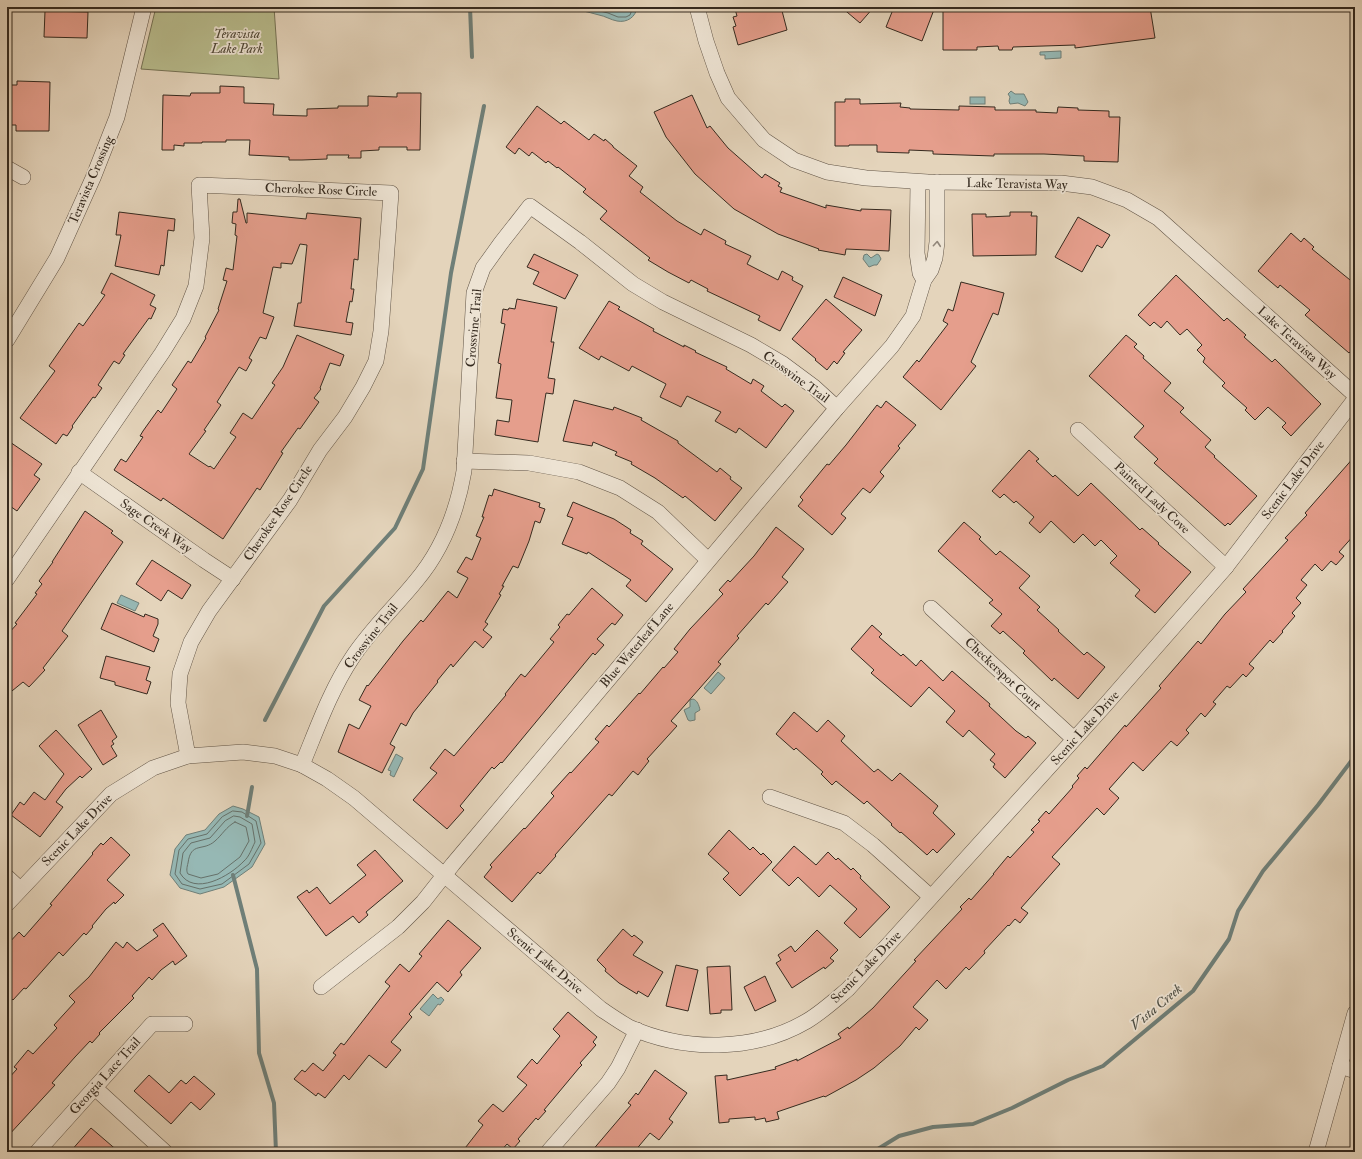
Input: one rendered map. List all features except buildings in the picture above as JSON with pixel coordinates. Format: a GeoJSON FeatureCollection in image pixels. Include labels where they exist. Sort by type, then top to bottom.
{"type":"FeatureCollection","features":[{"type":"Feature","properties":{"kind":"street","name":"Teravista Crossing"},"geometry":{"type":"LineString","coordinates":[[7,340],[57,258],[94,178],[117,117],[144,7]]}},
{"type":"Feature","properties":{"kind":"street","name":"Lake Teravista Way"},"geometry":{"type":"LineString","coordinates":[[697,7],[706,41],[728,98],[764,140],[794,160],[827,172],[866,178],[918,182],[1060,183],[1092,188],[1127,200],[1158,218],[1355,395]]}},
{"type":"Feature","properties":{"kind":"street"},"geometry":{"type":"LineString","coordinates":[[7,168],[23,177]]}},
{"type":"Feature","properties":{"kind":"street"},"geometry":{"type":"LineString","coordinates":[[918,182],[917,254],[920,273],[924,280]]}},
{"type":"Feature","properties":{"kind":"street","name":"Blue Waterleaf Lane"},"geometry":{"type":"LineString","coordinates":[[322,987],[398,927],[423,902],[708,560],[837,408],[892,346],[913,316],[924,280],[931,270],[935,258],[937,242],[937,182]]}},
{"type":"Feature","properties":{"kind":"street","name":"Cherokee Rose Circle"},"geometry":{"type":"LineString","coordinates":[[7,578],[162,353],[183,319],[196,286],[202,238],[199,185],[391,193],[381,331],[376,361],[363,387],[345,417],[320,450],[290,500],[209,611],[191,642],[180,674],[178,703],[188,756]]}},
{"type":"Feature","properties":{"kind":"street","name":"Crossvine Trail"},"geometry":{"type":"LineString","coordinates":[[302,766],[336,686],[352,658],[417,580],[441,544],[452,519],[461,490],[464,461],[474,294],[483,268],[530,206],[580,242],[633,284],[663,302],[751,345],[783,364],[807,382],[837,408]]}},
{"type":"Feature","properties":{"kind":"street","name":"Scenic Lake Drive"},"geometry":{"type":"LineString","coordinates":[[7,904],[111,794],[153,768],[188,756],[243,752],[275,756],[302,766],[327,779],[354,798],[601,1009],[628,1026],[658,1038],[687,1044],[725,1045],[758,1040],[788,1030],[808,1020],[848,988],[1074,739],[1226,567],[1355,399]]}},
{"type":"Feature","properties":{"kind":"street","name":"Painted Lady Cove"},"geometry":{"type":"LineString","coordinates":[[1078,430],[1226,567]]}},
{"type":"Feature","properties":{"kind":"street"},"geometry":{"type":"LineString","coordinates":[[464,461],[529,463],[578,472],[620,488],[658,512],[708,560]]}},
{"type":"Feature","properties":{"kind":"street","name":"Sage Creek Way"},"geometry":{"type":"LineString","coordinates":[[79,472],[233,579]]}},
{"type":"Feature","properties":{"kind":"street","name":"Checkerspot Court"},"geometry":{"type":"LineString","coordinates":[[931,608],[1074,739]]}},
{"type":"Feature","properties":{"kind":"street"},"geometry":{"type":"LineString","coordinates":[[770,797],[844,823],[873,845],[931,898]]}},
{"type":"Feature","properties":{"kind":"street"},"geometry":{"type":"LineString","coordinates":[[7,877],[20,889]]}},
{"type":"Feature","properties":{"kind":"street"},"geometry":{"type":"LineString","coordinates":[[1316,1152],[1355,1013]]}},
{"type":"Feature","properties":{"kind":"street","name":"Georgia Lace Trail"},"geometry":{"type":"LineString","coordinates":[[37,1152],[152,1024],[185,1024]]}},
{"type":"Feature","properties":{"kind":"street"},"geometry":{"type":"LineString","coordinates":[[548,1152],[608,1083],[618,1068],[637,1030]]}},
{"type":"Feature","properties":{"kind":"street"},"geometry":{"type":"LineString","coordinates":[[1340,1066],[1355,1071]]}},
{"type":"Feature","properties":{"kind":"street"},"geometry":{"type":"LineString","coordinates":[[94,1088],[166,1152]]}},
{"type":"Feature","properties":{"kind":"green space","name":"Teravista Lake Park"},"geometry":{"type":"Polygon","coordinates":[[[156,7],[274,7],[279,79],[141,69],[156,7]]]}},
{"type":"Feature","properties":{"kind":"water"},"geometry":{"type":"Polygon","coordinates":[[[565,7],[637,7],[633,16],[627,20],[621,21],[565,7]]]}},
{"type":"Feature","properties":{"kind":"water"},"geometry":{"type":"Polygon","coordinates":[[[1061,51],[1061,58],[1045,59],[1045,55],[1040,55],[1040,52],[1061,51]]]}},
{"type":"Feature","properties":{"kind":"water"},"geometry":{"type":"Polygon","coordinates":[[[1011,91],[1015,94],[1024,94],[1028,102],[1025,106],[1018,103],[1010,104],[1010,97],[1008,94],[1011,91]]]}},
{"type":"Feature","properties":{"kind":"water"},"geometry":{"type":"Polygon","coordinates":[[[970,97],[985,97],[985,104],[970,104],[970,97]]]}},
{"type":"Feature","properties":{"kind":"water"},"geometry":{"type":"Polygon","coordinates":[[[867,254],[871,258],[877,254],[879,255],[881,259],[877,265],[869,267],[863,259],[864,255],[867,254]]]}},
{"type":"Feature","properties":{"kind":"water"},"geometry":{"type":"Polygon","coordinates":[[[121,595],[139,603],[135,611],[117,603],[121,595]]]}},
{"type":"Feature","properties":{"kind":"water"},"geometry":{"type":"Polygon","coordinates":[[[718,672],[725,678],[711,694],[704,688],[718,672]]]}},
{"type":"Feature","properties":{"kind":"water"},"geometry":{"type":"Polygon","coordinates":[[[693,699],[698,703],[700,710],[695,713],[695,720],[690,721],[688,720],[684,710],[690,707],[690,700],[693,699]]]}},
{"type":"Feature","properties":{"kind":"water"},"geometry":{"type":"Polygon","coordinates":[[[396,754],[403,758],[394,777],[390,775],[391,771],[388,770],[396,754]]]}},
{"type":"Feature","properties":{"kind":"water"},"geometry":{"type":"Polygon","coordinates":[[[233,806],[259,817],[265,844],[252,867],[224,887],[200,894],[180,888],[170,875],[175,849],[186,835],[205,830],[219,814],[233,806]]]}},
{"type":"Feature","properties":{"kind":"water"},"geometry":{"type":"Polygon","coordinates":[[[433,994],[438,999],[441,997],[444,1000],[440,1005],[438,1004],[429,1016],[420,1009],[433,994]]]}},
{"type":"Feature","properties":{"kind":"waterway"},"geometry":{"type":"LineString","coordinates":[[470,7],[472,57]]}},
{"type":"Feature","properties":{"kind":"waterway"},"geometry":{"type":"LineString","coordinates":[[265,720],[324,606],[395,528],[423,469],[451,273],[484,106]]}},
{"type":"Feature","properties":{"kind":"waterway","name":"Vista Creek"},"geometry":{"type":"LineString","coordinates":[[873,1152],[899,1136],[933,1127],[973,1124],[1012,1108],[1068,1080],[1103,1066],[1193,991],[1229,939],[1238,911],[1263,871],[1318,805],[1355,756]]}},
{"type":"Feature","properties":{"kind":"waterway"},"geometry":{"type":"LineString","coordinates":[[247,816],[252,787]]}},
{"type":"Feature","properties":{"kind":"waterway"},"geometry":{"type":"LineString","coordinates":[[233,875],[257,969],[259,1053],[274,1103],[276,1152]]}}]}
